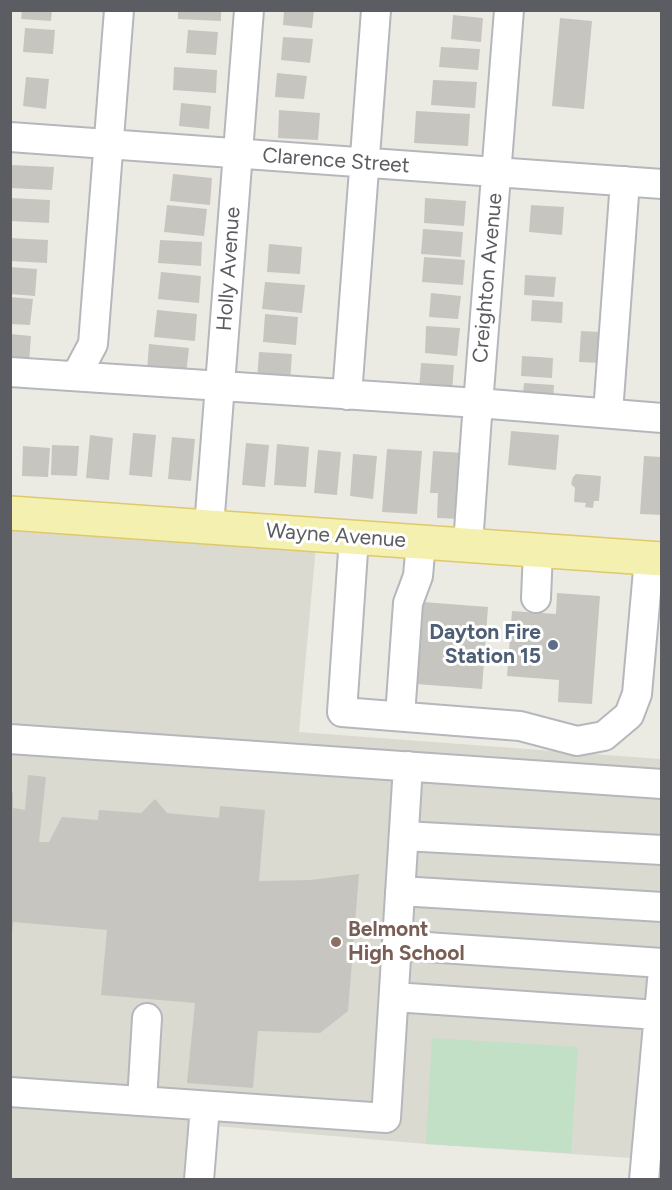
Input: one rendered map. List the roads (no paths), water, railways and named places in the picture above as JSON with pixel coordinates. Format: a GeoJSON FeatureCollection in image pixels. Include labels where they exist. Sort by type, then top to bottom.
{"type":"FeatureCollection","features":[{"type":"Feature","properties":{"kind":"main road","name":"Wayne Avenue"},"geometry":{"type":"LineString","coordinates":[[10,513],[655,559]]}},
{"type":"Feature","properties":{"kind":"street"},"geometry":{"type":"LineString","coordinates":[[76,376],[93,344],[119,10]]}},
{"type":"Feature","properties":{"kind":"street","name":"Holly Avenue"},"geometry":{"type":"LineString","coordinates":[[209,527],[249,10]]}},
{"type":"Feature","properties":{"kind":"street"},"geometry":{"type":"LineString","coordinates":[[347,395],[376,10]]}},
{"type":"Feature","properties":{"kind":"street","name":"Creighton Avenue"},"geometry":{"type":"LineString","coordinates":[[468,545],[509,10]]}},
{"type":"Feature","properties":{"kind":"street","name":"Clarence Street"},"geometry":{"type":"LineString","coordinates":[[10,137],[662,184]]}},
{"type":"Feature","properties":{"kind":"street"},"geometry":{"type":"LineString","coordinates":[[608,413],[624,182]]}},
{"type":"Feature","properties":{"kind":"street"},"geometry":{"type":"LineString","coordinates":[[10,372],[478,403],[662,418]]}},
{"type":"Feature","properties":{"kind":"street"},"geometry":{"type":"LineString","coordinates":[[354,537],[342,712],[520,726],[577,741],[604,736],[629,715],[637,694],[655,559]]}},
{"type":"Feature","properties":{"kind":"street"},"geometry":{"type":"LineString","coordinates":[[400,716],[408,603],[418,576],[421,542]]}},
{"type":"Feature","properties":{"kind":"street"},"geometry":{"type":"LineString","coordinates":[[536,598],[538,550]]}},
{"type":"Feature","properties":{"kind":"street"},"geometry":{"type":"LineString","coordinates":[[10,739],[662,784]]}},
{"type":"Feature","properties":{"kind":"street"},"geometry":{"type":"LineString","coordinates":[[10,1092],[386,1118],[408,766]]}},
{"type":"Feature","properties":{"kind":"street"},"geometry":{"type":"LineString","coordinates":[[404,836],[662,850]]}},
{"type":"Feature","properties":{"kind":"street"},"geometry":{"type":"LineString","coordinates":[[400,891],[662,907]]}},
{"type":"Feature","properties":{"kind":"street"},"geometry":{"type":"LineString","coordinates":[[397,945],[662,963]]}},
{"type":"Feature","properties":{"kind":"street"},"geometry":{"type":"LineString","coordinates":[[644,1179],[662,980]]}},
{"type":"Feature","properties":{"kind":"street"},"geometry":{"type":"LineString","coordinates":[[394,997],[658,1015]]}},
{"type":"Feature","properties":{"kind":"street"},"geometry":{"type":"LineString","coordinates":[[142,1101],[147,1018]]}},
{"type":"Feature","properties":{"kind":"street"},"geometry":{"type":"LineString","coordinates":[[199,1179],[206,1106]]}},
{"type":"Feature","properties":{"kind":"place","name":"Dayton Fire Station 15"},"geometry":{"type":"Point","coordinates":[553,645]}},
{"type":"Feature","properties":{"kind":"place","name":"Belmont High School"},"geometry":{"type":"Point","coordinates":[336,942]}}]}
